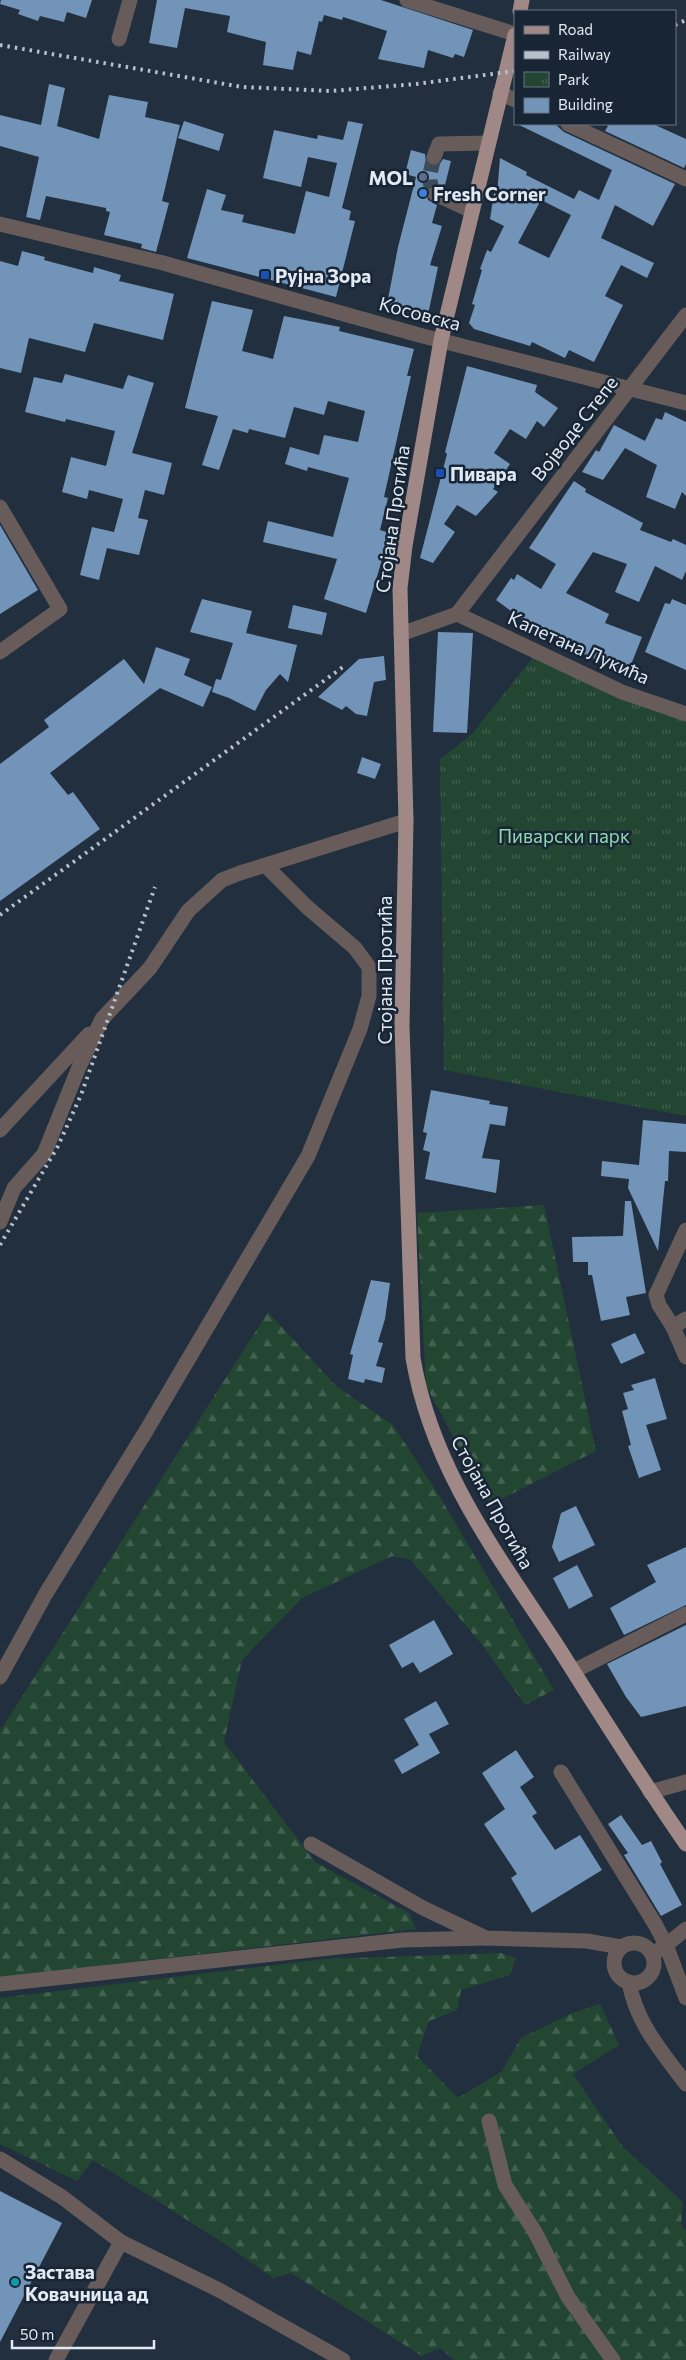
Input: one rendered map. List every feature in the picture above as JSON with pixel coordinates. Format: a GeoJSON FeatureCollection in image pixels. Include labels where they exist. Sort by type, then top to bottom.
{"type":"FeatureCollection","features":[{"type":"Feature","properties":{"kind":"main road","name":"Стојана Протића"},"geometry":{"type":"LineString","coordinates":[[514,38],[487,143],[441,340],[404,546],[400,588],[406,821],[402,1026],[413,1358],[418,1385],[434,1438],[472,1515],[650,1792],[686,1844]]}},
{"type":"Feature","properties":{"kind":"street"},"geometry":{"type":"LineString","coordinates":[[119,39],[130,0]]}},
{"type":"Feature","properties":{"kind":"street"},"geometry":{"type":"LineString","coordinates":[[407,0],[514,34]]}},
{"type":"Feature","properties":{"kind":"street"},"geometry":{"type":"LineString","coordinates":[[500,93],[514,100]]}},
{"type":"Feature","properties":{"kind":"street"},"geometry":{"type":"LineString","coordinates":[[570,125],[686,179]]}},
{"type":"Feature","properties":{"kind":"street"},"geometry":{"type":"LineString","coordinates":[[434,156],[440,144],[487,143]]}},
{"type":"Feature","properties":{"kind":"street"},"geometry":{"type":"LineString","coordinates":[[435,194],[472,211]]}},
{"type":"Feature","properties":{"kind":"street","name":"Косовска"},"geometry":{"type":"LineString","coordinates":[[0,224],[163,263],[441,340],[628,389],[686,402]]}},
{"type":"Feature","properties":{"kind":"street","name":"Војводе Степе"},"geometry":{"type":"LineString","coordinates":[[457,614],[686,315]]}},
{"type":"Feature","properties":{"kind":"street"},"geometry":{"type":"LineString","coordinates":[[0,507],[60,609],[0,652]]}},
{"type":"Feature","properties":{"kind":"street"},"geometry":{"type":"LineString","coordinates":[[401,634],[457,614]]}},
{"type":"Feature","properties":{"kind":"street","name":"Капетана Лукића"},"geometry":{"type":"LineString","coordinates":[[457,614],[622,692],[686,714]]}},
{"type":"Feature","properties":{"kind":"street"},"geometry":{"type":"LineString","coordinates":[[0,1130],[150,968],[188,911],[204,894],[222,880],[406,821]]}},
{"type":"Feature","properties":{"kind":"street"},"geometry":{"type":"LineString","coordinates":[[0,1677],[45,1595],[146,1431],[308,1156],[360,1029],[369,996],[370,977],[364,958],[266,866]]}},
{"type":"Feature","properties":{"kind":"street"},"geometry":{"type":"LineString","coordinates":[[0,1222],[14,1188],[44,1154],[79,1067],[102,1019]]}},
{"type":"Feature","properties":{"kind":"street"},"geometry":{"type":"LineString","coordinates":[[686,1230],[656,1295],[659,1305],[673,1327],[686,1357]]}},
{"type":"Feature","properties":{"kind":"street"},"geometry":{"type":"LineString","coordinates":[[673,1327],[686,1319]]}},
{"type":"Feature","properties":{"kind":"street"},"geometry":{"type":"LineString","coordinates":[[574,1671],[686,1614]]}},
{"type":"Feature","properties":{"kind":"street"},"geometry":{"type":"LineString","coordinates":[[561,1772],[655,1924],[659,1950],[686,1998]]}},
{"type":"Feature","properties":{"kind":"street"},"geometry":{"type":"LineString","coordinates":[[650,1792],[686,1782]]}},
{"type":"Feature","properties":{"kind":"street"},"geometry":{"type":"LineString","coordinates":[[311,1844],[423,1908],[486,1938]]}},
{"type":"Feature","properties":{"kind":"street"},"geometry":{"type":"LineString","coordinates":[[621,1947],[615,1956],[615,1970],[618,1976],[629,1982],[638,1983],[650,1976],[659,1950],[686,1929]]}},
{"type":"Feature","properties":{"kind":"street"},"geometry":{"type":"LineString","coordinates":[[0,1984],[403,1940],[486,1938],[588,1941],[621,1947],[636,1942],[659,1950]]}},
{"type":"Feature","properties":{"kind":"street"},"geometry":{"type":"LineString","coordinates":[[629,1982],[632,1997],[644,2028],[686,2084]]}},
{"type":"Feature","properties":{"kind":"street"},"geometry":{"type":"LineString","coordinates":[[488,2121],[505,2185],[535,2232],[568,2297],[613,2360]]}},
{"type":"Feature","properties":{"kind":"street"},"geometry":{"type":"LineString","coordinates":[[0,2159],[62,2197],[121,2242],[219,2290],[343,2360]]}},
{"type":"Feature","properties":{"kind":"street"},"geometry":{"type":"LineString","coordinates":[[56,2360],[121,2242]]}},
{"type":"Feature","properties":{"kind":"green space","name":"Пиварски парк"},"geometry":{"type":"Polygon","coordinates":[[[534,656],[686,718],[686,1116],[444,1070],[440,759],[472,734],[534,656]]]}},
{"type":"Feature","properties":{"kind":"green space"},"geometry":{"type":"Polygon","coordinates":[[[544,1205],[596,1451],[490,1505],[426,1386],[417,1213],[544,1205]]]}},
{"type":"Feature","properties":{"kind":"green space"},"geometry":{"type":"Polygon","coordinates":[[[268,1312],[336,1386],[393,1425],[440,1497],[554,1690],[525,1705],[483,1646],[411,1560],[392,1556],[302,1598],[242,1660],[224,1742],[315,1862],[409,1913],[416,1929],[0,1977],[0,1731],[268,1312]]]}},
{"type":"Feature","properties":{"kind":"green space"},"geometry":{"type":"Polygon","coordinates":[[[501,1953],[516,1958],[510,1975],[461,1990],[457,2010],[429,2021],[417,2056],[458,2098],[501,2072],[521,2038],[572,2013],[600,2004],[619,2045],[573,2074],[623,2147],[683,2202],[681,2225],[686,2231],[686,2360],[454,2360],[440,2348],[422,2356],[291,2273],[273,2278],[228,2246],[93,2160],[77,2181],[0,2144],[0,1998],[325,1959],[501,1953]]]}},
{"type":"Feature","properties":{"kind":"building"},"geometry":{"type":"Polygon","coordinates":[[[1,0],[92,0],[86,18],[67,12],[64,22],[40,16],[38,21],[18,14],[20,10],[0,4],[1,0]]]}},
{"type":"Feature","properties":{"kind":"building"},"geometry":{"type":"Polygon","coordinates":[[[157,0],[381,0],[473,30],[464,57],[455,54],[453,58],[428,50],[424,68],[378,59],[387,31],[343,17],[342,20],[324,15],[322,22],[319,21],[311,55],[297,51],[293,70],[263,65],[266,42],[227,32],[230,16],[185,8],[177,48],[149,43],[157,0]]]}},
{"type":"Feature","properties":{"kind":"building"},"geometry":{"type":"Polygon","coordinates":[[[49,84],[65,88],[57,126],[99,139],[109,95],[148,102],[145,117],[180,125],[162,201],[169,203],[156,252],[141,248],[142,244],[104,235],[110,212],[106,211],[106,208],[46,196],[40,220],[26,217],[39,157],[0,146],[0,115],[41,125],[49,84]]]}},
{"type":"Feature","properties":{"kind":"building"},"geometry":{"type":"Polygon","coordinates":[[[184,121],[224,134],[219,151],[178,138],[184,121]]]}},
{"type":"Feature","properties":{"kind":"building"},"geometry":{"type":"Polygon","coordinates":[[[348,121],[363,124],[342,208],[351,211],[349,220],[355,221],[336,297],[187,258],[207,189],[226,195],[221,210],[244,215],[242,222],[295,234],[306,191],[329,197],[337,163],[308,157],[301,187],[263,178],[274,130],[317,139],[318,135],[343,140],[348,121]]]}},
{"type":"Feature","properties":{"kind":"building"},"geometry":{"type":"Polygon","coordinates":[[[519,125],[556,125],[564,132],[675,184],[653,226],[615,205],[601,238],[654,263],[647,278],[621,265],[605,296],[623,305],[594,362],[569,350],[565,358],[532,342],[530,346],[474,329],[469,323],[475,305],[472,304],[482,270],[480,269],[487,250],[491,252],[504,226],[490,219],[494,193],[497,195],[500,158],[527,172],[526,175],[574,199],[579,190],[599,200],[612,170],[519,125]],[[541,200],[518,243],[549,258],[571,215],[541,200]]]}},
{"type":"Feature","properties":{"kind":"building"},"geometry":{"type":"Polygon","coordinates":[[[608,125],[655,125],[686,139],[686,164],[684,168],[605,131],[608,125]]]}},
{"type":"Feature","properties":{"kind":"building"},"geometry":{"type":"Polygon","coordinates":[[[411,150],[425,154],[426,162],[431,166],[439,165],[443,159],[451,161],[445,185],[443,184],[442,187],[434,185],[426,191],[428,200],[437,205],[432,223],[442,226],[430,265],[438,267],[429,310],[421,316],[409,313],[406,307],[387,304],[398,247],[416,177],[405,174],[411,150]]]}},
{"type":"Feature","properties":{"kind":"building"},"geometry":{"type":"Polygon","coordinates":[[[22,251],[45,257],[44,260],[93,273],[94,267],[121,275],[119,281],[174,294],[163,340],[94,323],[85,352],[29,338],[21,373],[0,368],[0,261],[18,266],[22,251]]]}},
{"type":"Feature","properties":{"kind":"building"},"geometry":{"type":"Polygon","coordinates":[[[212,301],[253,310],[242,351],[273,359],[284,316],[340,327],[339,331],[414,349],[407,376],[411,376],[384,497],[388,498],[380,530],[390,533],[366,613],[324,599],[337,559],[263,542],[268,521],[333,537],[349,478],[308,467],[307,471],[285,464],[290,447],[319,455],[324,435],[358,442],[365,411],[328,401],[324,415],[294,407],[285,438],[249,429],[248,433],[233,429],[219,470],[202,465],[218,416],[185,408],[212,301]]]}},
{"type":"Feature","properties":{"kind":"building"},"geometry":{"type":"Polygon","coordinates":[[[467,366],[537,385],[535,392],[558,408],[544,427],[537,421],[526,439],[510,429],[494,453],[510,464],[493,489],[498,492],[476,516],[457,505],[444,524],[455,532],[433,563],[420,558],[467,366]]]}},
{"type":"Feature","properties":{"kind":"building"},"geometry":{"type":"Polygon","coordinates":[[[65,374],[123,389],[128,375],[154,383],[132,453],[172,463],[164,495],[145,490],[138,518],[148,520],[139,555],[107,548],[99,580],[80,575],[92,527],[114,532],[123,499],[89,490],[87,499],[62,492],[71,457],[106,466],[115,431],[66,419],[65,422],[25,412],[34,377],[62,383],[65,374]]]}},
{"type":"Feature","properties":{"kind":"building"},"geometry":{"type":"Polygon","coordinates":[[[665,412],[686,422],[686,496],[682,492],[675,509],[646,497],[657,465],[625,448],[603,480],[582,472],[596,450],[599,452],[614,425],[645,441],[656,418],[662,420],[665,412]]]}},
{"type":"Feature","properties":{"kind":"building"},"geometry":{"type":"Polygon","coordinates":[[[574,481],[586,489],[585,492],[643,523],[640,530],[671,542],[673,539],[686,545],[686,571],[682,580],[655,566],[639,602],[615,592],[627,564],[593,552],[566,593],[609,614],[605,623],[642,637],[628,672],[585,655],[522,619],[496,600],[511,578],[514,580],[517,574],[541,589],[556,564],[529,548],[574,481]]]}},
{"type":"Feature","properties":{"kind":"building"},"geometry":{"type":"Polygon","coordinates":[[[0,525],[38,590],[0,614],[0,525]]]}},
{"type":"Feature","properties":{"kind":"building"},"geometry":{"type":"Polygon","coordinates":[[[202,599],[252,611],[246,633],[297,645],[288,682],[280,674],[266,690],[255,711],[212,692],[216,679],[221,680],[233,643],[190,632],[202,599]]]}},
{"type":"Feature","properties":{"kind":"building"},"geometry":{"type":"Polygon","coordinates":[[[672,599],[686,605],[686,670],[645,652],[665,603],[670,604],[672,599]]]}},
{"type":"Feature","properties":{"kind":"building"},"geometry":{"type":"Polygon","coordinates":[[[293,605],[327,613],[322,635],[288,628],[293,605]]]}},
{"type":"Feature","properties":{"kind":"building"},"geometry":{"type":"Polygon","coordinates":[[[438,632],[473,633],[467,733],[433,732],[438,632]]]}},
{"type":"Feature","properties":{"kind":"building"},"geometry":{"type":"Polygon","coordinates":[[[156,647],[190,659],[184,675],[212,687],[203,707],[160,688],[50,773],[68,795],[73,792],[100,829],[0,901],[0,764],[49,727],[44,720],[124,659],[144,684],[156,647]]]}},
{"type":"Feature","properties":{"kind":"building"},"geometry":{"type":"Polygon","coordinates":[[[384,656],[386,680],[374,682],[367,716],[356,714],[346,706],[342,710],[318,697],[359,659],[384,656]]]}},
{"type":"Feature","properties":{"kind":"building"},"geometry":{"type":"Polygon","coordinates":[[[362,757],[381,764],[375,779],[357,773],[362,757]]]}},
{"type":"Feature","properties":{"kind":"building"},"geometry":{"type":"Polygon","coordinates":[[[431,1090],[490,1101],[489,1104],[508,1107],[505,1126],[490,1124],[482,1158],[500,1160],[496,1193],[425,1179],[430,1152],[423,1150],[427,1133],[423,1132],[431,1090]]]}},
{"type":"Feature","properties":{"kind":"building"},"geometry":{"type":"Polygon","coordinates":[[[643,1120],[686,1124],[686,1152],[669,1151],[668,1181],[665,1181],[658,1251],[628,1188],[629,1179],[601,1176],[602,1161],[639,1165],[643,1120]]]}},
{"type":"Feature","properties":{"kind":"building"},"geometry":{"type":"Polygon","coordinates":[[[625,1201],[631,1201],[646,1293],[626,1297],[630,1315],[601,1321],[592,1275],[588,1275],[588,1262],[573,1262],[572,1237],[623,1236],[625,1201]]]}},
{"type":"Feature","properties":{"kind":"building"},"geometry":{"type":"Polygon","coordinates":[[[371,1280],[390,1283],[385,1319],[378,1342],[383,1343],[376,1366],[385,1368],[382,1383],[365,1379],[364,1383],[348,1379],[353,1355],[350,1354],[371,1280]]]}},
{"type":"Feature","properties":{"kind":"building"},"geometry":{"type":"Polygon","coordinates":[[[635,1333],[645,1353],[621,1364],[611,1344],[635,1333]]]}},
{"type":"Feature","properties":{"kind":"building"},"geometry":{"type":"Polygon","coordinates":[[[655,1378],[667,1419],[646,1425],[661,1470],[639,1478],[628,1446],[631,1445],[622,1411],[628,1409],[623,1393],[634,1390],[631,1385],[655,1378]]]}},
{"type":"Feature","properties":{"kind":"building"},"geometry":{"type":"Polygon","coordinates":[[[576,1506],[595,1545],[559,1562],[552,1547],[561,1513],[576,1506]]]}},
{"type":"Feature","properties":{"kind":"building"},"geometry":{"type":"Polygon","coordinates":[[[686,1547],[686,1605],[624,1635],[610,1608],[656,1582],[647,1565],[686,1547]]]}},
{"type":"Feature","properties":{"kind":"building"},"geometry":{"type":"Polygon","coordinates":[[[577,1565],[593,1596],[569,1609],[553,1578],[577,1565]]]}},
{"type":"Feature","properties":{"kind":"building"},"geometry":{"type":"Polygon","coordinates":[[[434,1620],[453,1654],[420,1673],[413,1662],[402,1668],[389,1645],[434,1620]]]}},
{"type":"Feature","properties":{"kind":"building"},"geometry":{"type":"Polygon","coordinates":[[[686,1625],[686,1706],[641,1717],[626,1697],[607,1664],[686,1625]]]}},
{"type":"Feature","properties":{"kind":"building"},"geometry":{"type":"Polygon","coordinates":[[[436,1701],[449,1724],[429,1734],[440,1753],[402,1774],[394,1760],[419,1745],[404,1719],[436,1701]]]}},
{"type":"Feature","properties":{"kind":"building"},"geometry":{"type":"Polygon","coordinates":[[[516,1750],[534,1777],[520,1787],[537,1813],[532,1816],[555,1850],[580,1835],[602,1870],[532,1913],[511,1878],[517,1874],[484,1824],[505,1809],[482,1773],[516,1750]]]}},
{"type":"Feature","properties":{"kind":"building"},"geometry":{"type":"Polygon","coordinates":[[[621,1815],[642,1845],[651,1841],[662,1862],[660,1864],[682,1905],[661,1916],[624,1855],[628,1853],[608,1824],[621,1815]]]}},
{"type":"Feature","properties":{"kind":"building","name":"Застава Ковачница ад"},"geometry":{"type":"Polygon","coordinates":[[[0,2191],[62,2223],[0,2342],[0,2191]]]}},
{"type":"Feature","properties":{"kind":"tunnel"},"geometry":{"type":"LineString","coordinates":[[434,157],[430,180],[435,194]]}},
{"type":"Feature","properties":{"kind":"railway"},"geometry":{"type":"LineString","coordinates":[[676,25],[686,20]]}},
{"type":"Feature","properties":{"kind":"railway"},"geometry":{"type":"LineString","coordinates":[[0,45],[242,87],[331,91],[416,84],[514,71]]}},
{"type":"Feature","properties":{"kind":"railway"},"geometry":{"type":"LineString","coordinates":[[0,915],[343,667]]}},
{"type":"Feature","properties":{"kind":"railway"},"geometry":{"type":"LineString","coordinates":[[0,1245],[58,1146],[81,1095],[155,887]]}},
{"type":"Feature","properties":{"kind":"place","name":"MOL"},"geometry":{"type":"Point","coordinates":[423,177]}},
{"type":"Feature","properties":{"kind":"place","name":"Fresh Corner"},"geometry":{"type":"Point","coordinates":[423,193]}},
{"type":"Feature","properties":{"kind":"place","name":"Рујна Зора"},"geometry":{"type":"Point","coordinates":[265,275]}},
{"type":"Feature","properties":{"kind":"place","name":"Пивара"},"geometry":{"type":"Point","coordinates":[440,473]}},
{"type":"Feature","properties":{"kind":"place","name":"Застава Ковачница ад"},"geometry":{"type":"Point","coordinates":[15,2282]}}]}
